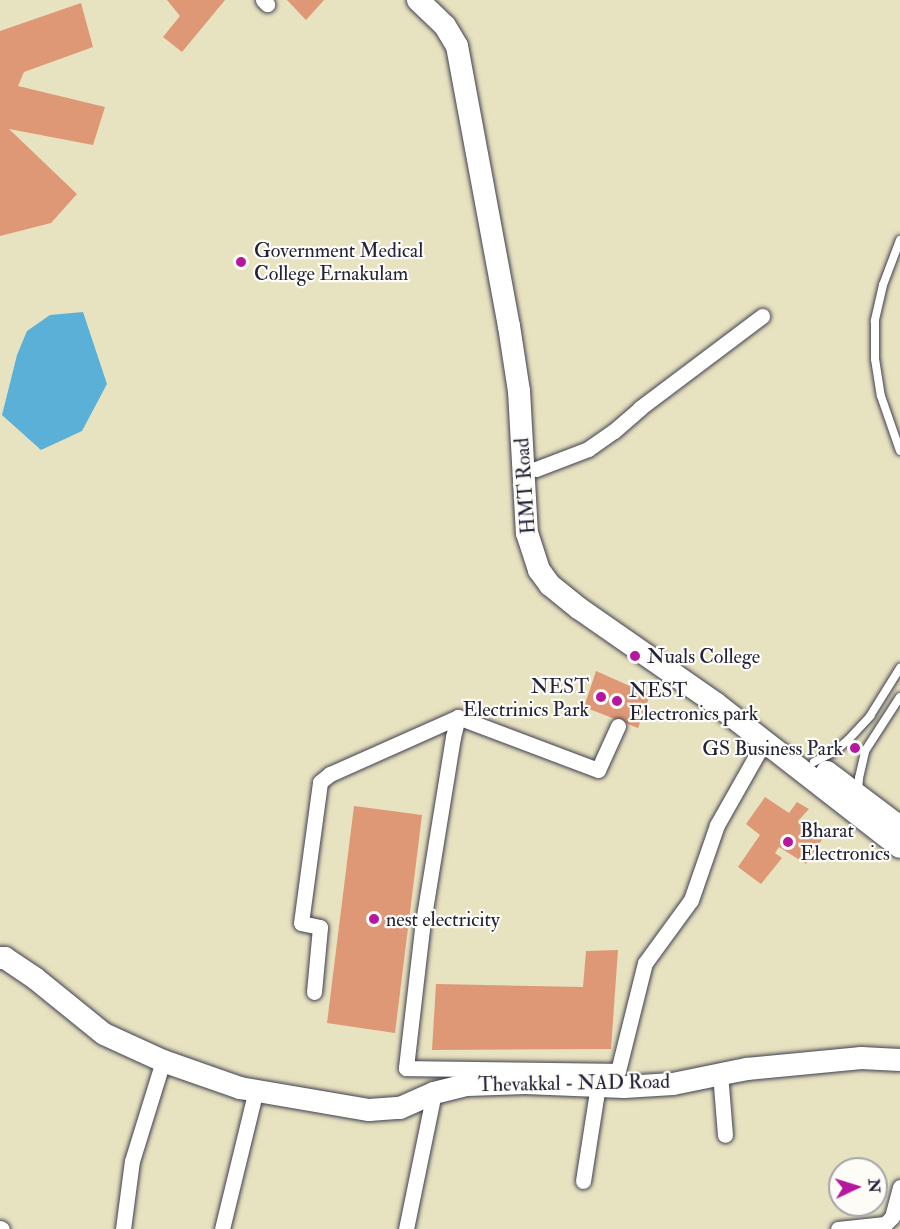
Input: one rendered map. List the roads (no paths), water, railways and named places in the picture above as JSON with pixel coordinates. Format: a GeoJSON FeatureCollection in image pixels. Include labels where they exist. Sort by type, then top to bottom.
{"type":"FeatureCollection","features":[{"type":"Feature","properties":{"kind":"main road","name":"HMT Road"},"geometry":{"type":"LineString","coordinates":[[418,0],[445,26],[457,46],[519,391],[526,533],[533,557],[550,585],[580,609],[716,703],[900,847]]}},
{"type":"Feature","properties":{"kind":"main road","name":"HMT Road"},"geometry":{"type":"LineString","coordinates":[[440,0],[455,14],[466,33],[473,55],[532,388],[541,535],[547,555],[570,586],[900,827]]}},
{"type":"Feature","properties":{"kind":"main road","name":"Thevakkal - NAD Road"},"geometry":{"type":"LineString","coordinates":[[0,958],[5,958],[36,979],[104,1034],[163,1061],[240,1088],[369,1110],[400,1108],[434,1093],[467,1084],[624,1087],[673,1084],[720,1073],[861,1058],[900,1060]]}},
{"type":"Feature","properties":{"kind":"street"},"geometry":{"type":"LineString","coordinates":[[536,469],[597,443],[762,316]]}},
{"type":"Feature","properties":{"kind":"street"},"geometry":{"type":"LineString","coordinates":[[458,717],[422,930],[406,1068],[618,1071],[645,963],[691,900],[717,825],[764,742]]}},
{"type":"Feature","properties":{"kind":"street"},"geometry":{"type":"LineString","coordinates":[[314,992],[320,927],[300,923],[320,782],[330,774],[458,717],[598,770],[618,726]]}},
{"type":"Feature","properties":{"kind":"street"},"geometry":{"type":"LineString","coordinates":[[123,1229],[132,1161],[163,1061]]}},
{"type":"Feature","properties":{"kind":"street"},"geometry":{"type":"LineString","coordinates":[[720,1073],[725,1135]]}},
{"type":"Feature","properties":{"kind":"street"},"geometry":{"type":"LineString","coordinates":[[583,1181],[598,1085]]}},
{"type":"Feature","properties":{"kind":"street"},"geometry":{"type":"LineString","coordinates":[[222,1229],[256,1089]]}},
{"type":"Feature","properties":{"kind":"street"},"geometry":{"type":"LineString","coordinates":[[406,1229],[429,1130],[434,1093]]}},
{"type":"Feature","properties":{"kind":"street"},"geometry":{"type":"LineString","coordinates":[[838,1229],[885,1224],[892,1217],[900,1187]]}},
{"type":"Feature","properties":{"kind":"lane"},"geometry":{"type":"LineString","coordinates":[[900,240],[883,285],[875,321],[875,358],[881,396],[900,451]]}},
{"type":"Feature","properties":{"kind":"lane"},"geometry":{"type":"LineString","coordinates":[[814,762],[834,752],[856,732],[870,716],[900,668]]}},
{"type":"Feature","properties":{"kind":"lane"},"geometry":{"type":"LineString","coordinates":[[858,796],[865,751],[900,696]]}},
{"type":"Feature","properties":{"kind":"water"},"geometry":{"type":"Polygon","coordinates":[[[83,312],[107,384],[82,431],[41,450],[2,415],[17,355],[27,331],[50,315],[83,312]]]}},
{"type":"Feature","properties":{"kind":"place","name":"Government Medical College Ernakulam"},"geometry":{"type":"Point","coordinates":[241,262]}},
{"type":"Feature","properties":{"kind":"place","name":"Nuals College"},"geometry":{"type":"Point","coordinates":[635,656]}},
{"type":"Feature","properties":{"kind":"place","name":"NEST Electrinics Park"},"geometry":{"type":"Point","coordinates":[601,697]}},
{"type":"Feature","properties":{"kind":"place","name":"NEST Electronics park"},"geometry":{"type":"Point","coordinates":[617,701]}},
{"type":"Feature","properties":{"kind":"place","name":"GS Business Park"},"geometry":{"type":"Point","coordinates":[855,748]}},
{"type":"Feature","properties":{"kind":"place","name":"Bharat Electronics"},"geometry":{"type":"Point","coordinates":[788,842]}},
{"type":"Feature","properties":{"kind":"place","name":"nest electricity"},"geometry":{"type":"Point","coordinates":[374,919]}}]}
